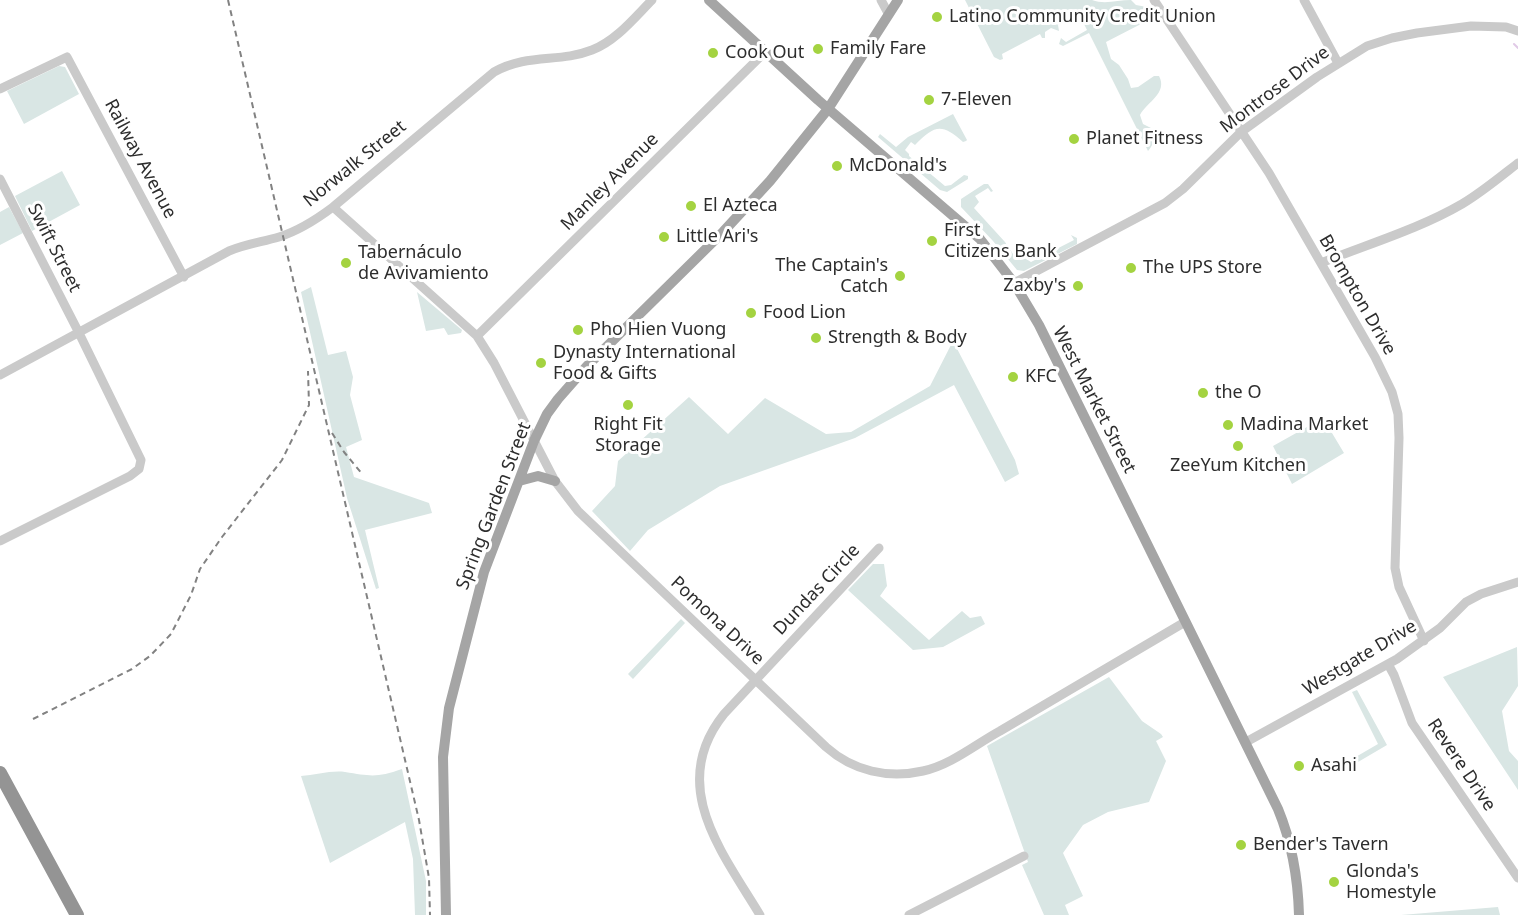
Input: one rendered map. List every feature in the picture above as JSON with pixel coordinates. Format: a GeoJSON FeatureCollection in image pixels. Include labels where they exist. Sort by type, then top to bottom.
{"type":"FeatureCollection","features":[{"type":"Feature","properties":{"kind":"highway"},"geometry":{"type":"LineString","coordinates":[[0,772],[77,915]]}},
{"type":"Feature","properties":{"kind":"main road","name":"West Market Street"},"geometry":{"type":"LineString","coordinates":[[709,0],[828,109],[980,239],[1014,283],[1039,325],[1246,742],[1287,832],[1297,878],[1299,915]]}},
{"type":"Feature","properties":{"kind":"main road","name":"Spring Garden Street"},"geometry":{"type":"LineString","coordinates":[[446,915],[442,782],[444,734],[478,591],[534,441],[547,414],[587,366],[733,222],[828,109],[898,0]]}},
{"type":"Feature","properties":{"kind":"main road"},"geometry":{"type":"LineString","coordinates":[[519,481],[538,476],[555,481]]}},
{"type":"Feature","properties":{"kind":"street","name":"Norwalk Street"},"geometry":{"type":"LineString","coordinates":[[0,375],[238,248],[281,236],[317,218],[494,72],[520,61],[575,54],[597,48],[621,30],[652,0]]}},
{"type":"Feature","properties":{"kind":"street"},"geometry":{"type":"LineString","coordinates":[[881,0],[888,13]]}},
{"type":"Feature","properties":{"kind":"street","name":"Brompton Drive"},"geometry":{"type":"LineString","coordinates":[[1154,0],[1269,173],[1375,357],[1392,392],[1398,414],[1399,438],[1395,568],[1399,587],[1424,641]]}},
{"type":"Feature","properties":{"kind":"street"},"geometry":{"type":"LineString","coordinates":[[1304,0],[1338,63]]}},
{"type":"Feature","properties":{"kind":"street","name":"Montrose Drive"},"geometry":{"type":"LineString","coordinates":[[1014,283],[1165,203],[1183,189],[1241,132],[1338,63],[1367,46],[1409,35],[1478,26],[1506,27],[1518,31]]}},
{"type":"Feature","properties":{"kind":"street","name":"Manley Avenue"},"geometry":{"type":"LineString","coordinates":[[477,336],[765,52]]}},
{"type":"Feature","properties":{"kind":"street","name":"Railway Avenue"},"geometry":{"type":"LineString","coordinates":[[0,89],[67,57],[184,277]]}},
{"type":"Feature","properties":{"kind":"street"},"geometry":{"type":"LineString","coordinates":[[1321,262],[1459,206],[1494,183],[1518,163]]}},
{"type":"Feature","properties":{"kind":"street","name":"Swift Street"},"geometry":{"type":"LineString","coordinates":[[0,179],[140,456],[140,469],[130,476],[0,541]]}},
{"type":"Feature","properties":{"kind":"street","name":"Pomona Drive"},"geometry":{"type":"LineString","coordinates":[[333,207],[477,336],[494,363],[555,481],[585,519],[826,747],[844,761],[872,771],[905,774],[930,769],[946,762],[1185,622]]}},
{"type":"Feature","properties":{"kind":"street","name":"Dundas Circle"},"geometry":{"type":"LineString","coordinates":[[760,915],[703,810],[699,780],[702,754],[710,735],[724,714],[879,548]]}},
{"type":"Feature","properties":{"kind":"street","name":"Westgate Drive"},"geometry":{"type":"LineString","coordinates":[[1246,742],[1388,664],[1424,641],[1466,602],[1481,594],[1518,582]]}},
{"type":"Feature","properties":{"kind":"street","name":"Revere Drive"},"geometry":{"type":"LineString","coordinates":[[1388,664],[1408,716],[1416,730],[1518,878]]}},
{"type":"Feature","properties":{"kind":"street"},"geometry":{"type":"LineString","coordinates":[[909,915],[1024,856]]}},
{"type":"Feature","properties":{"kind":"shaded area"},"geometry":{"type":"Polygon","coordinates":[[[965,0],[1092,0],[1106,2],[1131,0],[1136,5],[1152,8],[1156,13],[1152,20],[1146,18],[1139,25],[1106,42],[1111,59],[1119,65],[1131,88],[1138,87],[1154,76],[1159,76],[1161,87],[1159,92],[1140,115],[1143,124],[1153,129],[1154,135],[1150,149],[1148,151],[1089,33],[1063,46],[1059,44],[1061,38],[1066,42],[1087,30],[1079,14],[1058,25],[1059,31],[1051,28],[1045,32],[1045,38],[1042,38],[1040,34],[1002,54],[1003,59],[1000,60],[994,57],[965,0]]]}},
{"type":"Feature","properties":{"kind":"shaded area"},"geometry":{"type":"Polygon","coordinates":[[[59,66],[65,67],[79,94],[24,124],[7,91],[59,66]]]}},
{"type":"Feature","properties":{"kind":"shaded area"},"geometry":{"type":"Polygon","coordinates":[[[953,114],[966,141],[963,142],[949,131],[938,129],[927,134],[915,145],[911,142],[905,150],[945,186],[951,185],[964,175],[968,176],[968,179],[947,192],[940,190],[878,137],[880,134],[896,147],[908,137],[953,114]]]}},
{"type":"Feature","properties":{"kind":"shaded area"},"geometry":{"type":"Polygon","coordinates":[[[62,171],[80,205],[32,231],[15,196],[62,171]]]}},
{"type":"Feature","properties":{"kind":"shaded area"},"geometry":{"type":"Polygon","coordinates":[[[984,184],[988,184],[993,191],[991,192],[988,188],[975,196],[979,202],[974,208],[1005,242],[1017,260],[1023,257],[1031,262],[1074,240],[1071,235],[1077,238],[1077,244],[1024,271],[1017,270],[961,207],[961,199],[984,184]]]}},
{"type":"Feature","properties":{"kind":"shaded area"},"geometry":{"type":"Polygon","coordinates":[[[9,207],[23,233],[0,245],[0,212],[9,207]]]}},
{"type":"Feature","properties":{"kind":"shaded area"},"geometry":{"type":"Polygon","coordinates":[[[311,287],[328,355],[346,351],[353,377],[350,395],[362,440],[346,447],[354,477],[429,503],[432,513],[365,530],[379,588],[376,589],[347,498],[301,292],[311,287]]]}},
{"type":"Feature","properties":{"kind":"shaded area"},"geometry":{"type":"Polygon","coordinates":[[[417,292],[462,330],[461,333],[448,335],[444,328],[426,331],[417,292]]]}},
{"type":"Feature","properties":{"kind":"shaded area"},"geometry":{"type":"Polygon","coordinates":[[[953,341],[1015,460],[1019,474],[1005,482],[954,385],[855,438],[720,486],[648,530],[630,551],[592,511],[615,486],[618,461],[689,397],[728,434],[765,398],[826,434],[851,432],[930,386],[953,341]]]}},
{"type":"Feature","properties":{"kind":"shaded area"},"geometry":{"type":"Polygon","coordinates":[[[1323,418],[1344,453],[1292,484],[1273,446],[1323,418]]]}},
{"type":"Feature","properties":{"kind":"shaded area"},"geometry":{"type":"Polygon","coordinates":[[[873,564],[884,564],[887,586],[880,596],[929,640],[962,611],[970,618],[981,616],[985,624],[943,647],[913,650],[848,590],[873,564]]]}},
{"type":"Feature","properties":{"kind":"shaded area"},"geometry":{"type":"Polygon","coordinates":[[[681,619],[685,623],[633,679],[628,674],[681,619]]]}},
{"type":"Feature","properties":{"kind":"shaded area"},"geometry":{"type":"Polygon","coordinates":[[[1517,647],[1518,686],[1502,711],[1509,751],[1518,761],[1518,790],[1443,677],[1517,647]]]}},
{"type":"Feature","properties":{"kind":"shaded area"},"geometry":{"type":"Polygon","coordinates":[[[1109,677],[1142,721],[1161,734],[1163,737],[1156,741],[1166,761],[1149,802],[1108,812],[1083,825],[1063,853],[1083,896],[1065,905],[1069,915],[1044,915],[1022,865],[1028,862],[987,746],[1109,677]]]}},
{"type":"Feature","properties":{"kind":"shaded area"},"geometry":{"type":"Polygon","coordinates":[[[1357,690],[1387,745],[1341,772],[1335,769],[1378,744],[1352,692],[1357,690]]]}},
{"type":"Feature","properties":{"kind":"shaded area"},"geometry":{"type":"Polygon","coordinates":[[[402,769],[426,881],[426,915],[415,915],[413,859],[405,822],[330,863],[301,776],[329,772],[380,775],[402,769]]]}},
{"type":"Feature","properties":{"kind":"shaded area"},"geometry":{"type":"Polygon","coordinates":[[[1498,907],[1500,915],[1401,915],[1498,907]]]}},
{"type":"Feature","properties":{"kind":"waterway"},"geometry":{"type":"LineString","coordinates":[[1514,44],[1518,48]]}},
{"type":"Feature","properties":{"kind":"railway"},"geometry":{"type":"LineString","coordinates":[[228,0],[419,820],[429,878],[430,915]]}},
{"type":"Feature","properties":{"kind":"railway"},"geometry":{"type":"LineString","coordinates":[[33,719],[132,669],[150,656],[171,634],[191,595],[200,569],[282,460],[309,405],[308,371]]}},
{"type":"Feature","properties":{"kind":"railway"},"geometry":{"type":"LineString","coordinates":[[332,433],[363,475]]}},
{"type":"Feature","properties":{"kind":"place","name":"Latino Community Credit Union"},"geometry":{"type":"Point","coordinates":[937,17]}},
{"type":"Feature","properties":{"kind":"place","name":"Family Fare"},"geometry":{"type":"Point","coordinates":[818,49]}},
{"type":"Feature","properties":{"kind":"place","name":"Cook Out"},"geometry":{"type":"Point","coordinates":[713,53]}},
{"type":"Feature","properties":{"kind":"place","name":"7-Eleven"},"geometry":{"type":"Point","coordinates":[929,100]}},
{"type":"Feature","properties":{"kind":"place","name":"Planet Fitness"},"geometry":{"type":"Point","coordinates":[1074,139]}},
{"type":"Feature","properties":{"kind":"place","name":"McDonald's"},"geometry":{"type":"Point","coordinates":[837,166]}},
{"type":"Feature","properties":{"kind":"place","name":"El Azteca"},"geometry":{"type":"Point","coordinates":[691,206]}},
{"type":"Feature","properties":{"kind":"place","name":"Little Ari's"},"geometry":{"type":"Point","coordinates":[664,237]}},
{"type":"Feature","properties":{"kind":"place","name":"First Citizens Bank"},"geometry":{"type":"Point","coordinates":[932,241]}},
{"type":"Feature","properties":{"kind":"place","name":"Tabernáculo de Avivamiento"},"geometry":{"type":"Point","coordinates":[346,263]}},
{"type":"Feature","properties":{"kind":"place","name":"The UPS Store"},"geometry":{"type":"Point","coordinates":[1131,268]}},
{"type":"Feature","properties":{"kind":"place","name":"The Captain's Catch"},"geometry":{"type":"Point","coordinates":[900,276]}},
{"type":"Feature","properties":{"kind":"place","name":"Zaxby's"},"geometry":{"type":"Point","coordinates":[1078,286]}},
{"type":"Feature","properties":{"kind":"place","name":"Food Lion"},"geometry":{"type":"Point","coordinates":[751,313]}},
{"type":"Feature","properties":{"kind":"place","name":"Pho Hien Vuong"},"geometry":{"type":"Point","coordinates":[578,330]}},
{"type":"Feature","properties":{"kind":"place","name":"Strength & Body"},"geometry":{"type":"Point","coordinates":[816,338]}},
{"type":"Feature","properties":{"kind":"place","name":"Dynasty International Food & Gifts"},"geometry":{"type":"Point","coordinates":[541,363]}},
{"type":"Feature","properties":{"kind":"place","name":"KFC"},"geometry":{"type":"Point","coordinates":[1013,377]}},
{"type":"Feature","properties":{"kind":"place","name":"the O"},"geometry":{"type":"Point","coordinates":[1203,393]}},
{"type":"Feature","properties":{"kind":"place","name":"Right Fit Storage"},"geometry":{"type":"Point","coordinates":[628,405]}},
{"type":"Feature","properties":{"kind":"place","name":"Madina Market"},"geometry":{"type":"Point","coordinates":[1228,425]}},
{"type":"Feature","properties":{"kind":"place","name":"ZeeYum Kitchen"},"geometry":{"type":"Point","coordinates":[1238,446]}},
{"type":"Feature","properties":{"kind":"place","name":"Asahi"},"geometry":{"type":"Point","coordinates":[1299,766]}},
{"type":"Feature","properties":{"kind":"place","name":"Bender's Tavern"},"geometry":{"type":"Point","coordinates":[1241,845]}},
{"type":"Feature","properties":{"kind":"place","name":"Glonda's Homestyle"},"geometry":{"type":"Point","coordinates":[1334,882]}}]}
